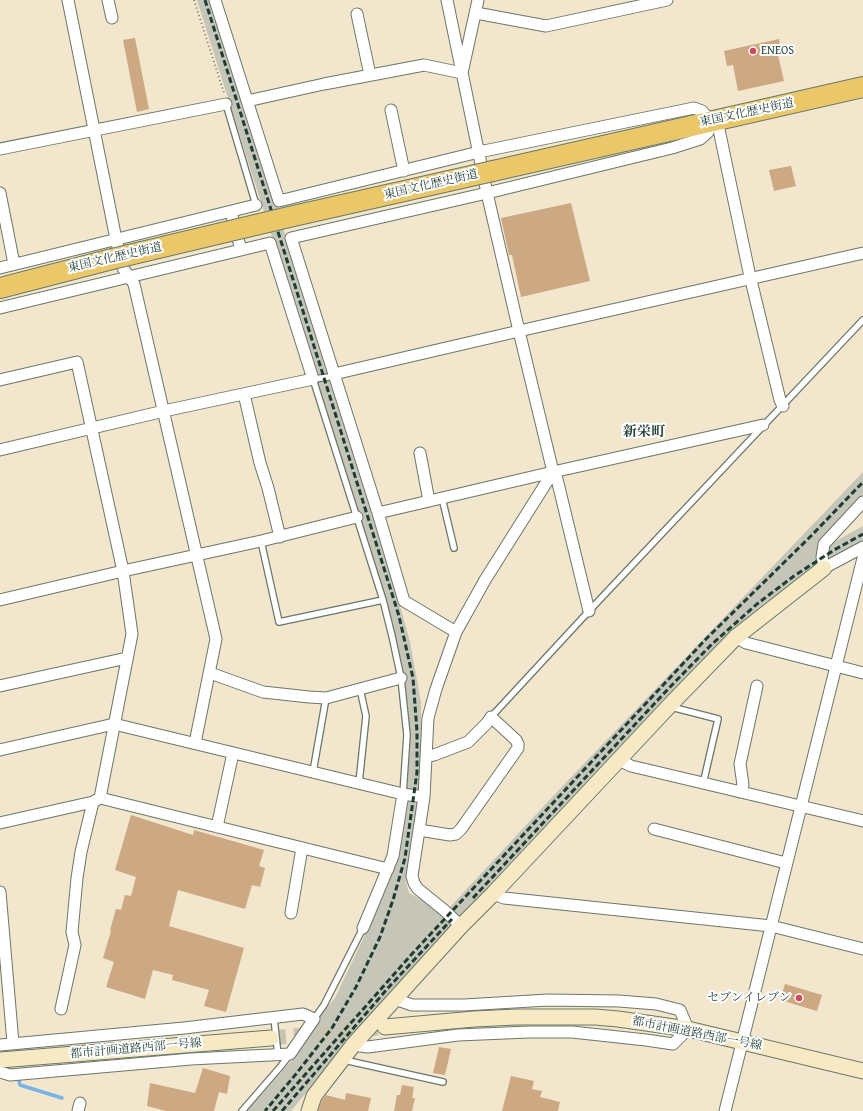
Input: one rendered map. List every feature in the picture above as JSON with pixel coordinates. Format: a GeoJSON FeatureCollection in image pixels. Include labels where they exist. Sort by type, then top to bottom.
{"type":"FeatureCollection","features":[{"type":"Feature","properties":{"kind":"highway","name":"東国文化歴史街道"},"geometry":{"type":"LineString","coordinates":[[0,288],[112,259],[289,217],[863,87]]}},
{"type":"Feature","properties":{"kind":"street"},"geometry":{"type":"LineString","coordinates":[[68,0],[116,239],[123,268],[134,284],[216,639],[195,743]]}},
{"type":"Feature","properties":{"kind":"street"},"geometry":{"type":"LineString","coordinates":[[108,0],[112,18]]}},
{"type":"Feature","properties":{"kind":"street"},"geometry":{"type":"LineString","coordinates":[[215,0],[279,200],[311,194],[479,152],[694,108],[702,111],[714,120],[780,400],[783,406]]}},
{"type":"Feature","properties":{"kind":"street"},"geometry":{"type":"LineString","coordinates":[[447,0],[487,193],[519,331],[553,472],[557,479],[589,610]]}},
{"type":"Feature","properties":{"kind":"street"},"geometry":{"type":"LineString","coordinates":[[462,73],[478,0]]}},
{"type":"Feature","properties":{"kind":"street"},"geometry":{"type":"LineString","coordinates":[[476,13],[546,26],[666,0]]}},
{"type":"Feature","properties":{"kind":"street"},"geometry":{"type":"LineString","coordinates":[[357,14],[370,75]]}},
{"type":"Feature","properties":{"kind":"street"},"geometry":{"type":"LineString","coordinates":[[247,101],[424,64],[462,73]]}},
{"type":"Feature","properties":{"kind":"street"},"geometry":{"type":"LineString","coordinates":[[0,149],[226,104]]}},
{"type":"Feature","properties":{"kind":"street"},"geometry":{"type":"LineString","coordinates":[[391,110],[404,171]]}},
{"type":"Feature","properties":{"kind":"street"},"geometry":{"type":"LineString","coordinates":[[456,632],[404,601],[378,513],[291,238],[487,193],[672,148],[700,139],[708,132],[714,120]]}},
{"type":"Feature","properties":{"kind":"street"},"geometry":{"type":"LineString","coordinates":[[0,193],[14,264]]}},
{"type":"Feature","properties":{"kind":"street"},"geometry":{"type":"LineString","coordinates":[[311,194],[320,232]]}},
{"type":"Feature","properties":{"kind":"street"},"geometry":{"type":"LineString","coordinates":[[0,268],[256,205]]}},
{"type":"Feature","properties":{"kind":"street"},"geometry":{"type":"LineString","coordinates":[[231,212],[241,250]]}},
{"type":"Feature","properties":{"kind":"street"},"geometry":{"type":"LineString","coordinates":[[0,308],[270,243],[313,379],[164,411],[0,450]]}},
{"type":"Feature","properties":{"kind":"street"},"geometry":{"type":"LineString","coordinates":[[334,374],[863,254]]}},
{"type":"Feature","properties":{"kind":"street"},"geometry":{"type":"LineString","coordinates":[[0,380],[76,362],[123,571],[132,634],[114,724],[96,800],[81,852],[72,932],[75,945],[61,1008]]}},
{"type":"Feature","properties":{"kind":"street"},"geometry":{"type":"LineString","coordinates":[[244,394],[280,537]]}},
{"type":"Feature","properties":{"kind":"street"},"geometry":{"type":"LineString","coordinates":[[378,513],[763,425]]}},
{"type":"Feature","properties":{"kind":"street"},"geometry":{"type":"LineString","coordinates":[[420,453],[429,501]]}},
{"type":"Feature","properties":{"kind":"street"},"geometry":{"type":"LineString","coordinates":[[461,926],[418,889],[412,876],[424,797],[428,718],[436,689],[456,632],[486,580],[553,472]]}},
{"type":"Feature","properties":{"kind":"street"},"geometry":{"type":"LineString","coordinates":[[824,568],[822,557],[824,544],[863,502]]}},
{"type":"Feature","properties":{"kind":"street"},"geometry":{"type":"LineString","coordinates":[[0,600],[123,571],[280,537],[357,517]]}},
{"type":"Feature","properties":{"kind":"street"},"geometry":{"type":"LineString","coordinates":[[309,1111],[314,1096],[354,1044],[461,926],[736,637],[824,568],[863,547]]}},
{"type":"Feature","properties":{"kind":"street"},"geometry":{"type":"LineString","coordinates":[[725,1111],[836,666],[859,591],[863,558]]}},
{"type":"Feature","properties":{"kind":"street"},"geometry":{"type":"LineString","coordinates":[[736,637],[746,643],[863,673]]}},
{"type":"Feature","properties":{"kind":"street"},"geometry":{"type":"LineString","coordinates":[[0,686],[127,658]]}},
{"type":"Feature","properties":{"kind":"street"},"geometry":{"type":"LineString","coordinates":[[210,672],[263,692],[309,698],[326,698],[401,678]]}},
{"type":"Feature","properties":{"kind":"street"},"geometry":{"type":"LineString","coordinates":[[740,792],[743,786],[740,764],[757,686]]}},
{"type":"Feature","properties":{"kind":"street"},"geometry":{"type":"LineString","coordinates":[[419,830],[450,835],[456,834],[518,748],[516,740],[491,717],[468,742],[426,757]]}},
{"type":"Feature","properties":{"kind":"street"},"geometry":{"type":"LineString","coordinates":[[0,750],[114,724],[403,794],[424,797]]}},
{"type":"Feature","properties":{"kind":"street"},"geometry":{"type":"LineString","coordinates":[[217,826],[233,753]]}},
{"type":"Feature","properties":{"kind":"street"},"geometry":{"type":"LineString","coordinates":[[619,760],[631,766],[863,821]]}},
{"type":"Feature","properties":{"kind":"street"},"geometry":{"type":"LineString","coordinates":[[363,928],[393,856],[403,794]]}},
{"type":"Feature","properties":{"kind":"street"},"geometry":{"type":"LineString","coordinates":[[0,823],[96,800],[217,826],[388,869]]}},
{"type":"Feature","properties":{"kind":"street"},"geometry":{"type":"LineString","coordinates":[[654,829],[786,863]]}},
{"type":"Feature","properties":{"kind":"street"},"geometry":{"type":"LineString","coordinates":[[291,913],[302,848]]}},
{"type":"Feature","properties":{"kind":"street"},"geometry":{"type":"LineString","coordinates":[[0,892],[13,1043]]}},
{"type":"Feature","properties":{"kind":"street"},"geometry":{"type":"LineString","coordinates":[[493,894],[504,898],[771,926],[863,949]]}},
{"type":"Feature","properties":{"kind":"street"},"geometry":{"type":"LineString","coordinates":[[354,1044],[368,1047],[458,1035],[572,1032],[673,1044],[688,1029],[680,1010],[656,1004],[619,1001],[548,1000],[464,1005],[412,1005],[395,999]]}},
{"type":"Feature","properties":{"kind":"street"},"geometry":{"type":"LineString","coordinates":[[0,1045],[184,1028],[303,1014],[314,1019],[290,1054],[191,1059],[10,1075],[0,1072]]}},
{"type":"Feature","properties":{"kind":"street","name":"都市計画道路西部一号線"},"geometry":{"type":"LineString","coordinates":[[385,1027],[474,1019],[548,1016],[618,1019],[688,1029],[863,1071]]}},
{"type":"Feature","properties":{"kind":"street","name":"都市計画道路西部一号線"},"geometry":{"type":"LineString","coordinates":[[0,1060],[271,1038]]}},
{"type":"Feature","properties":{"kind":"lane"},"geometry":{"type":"LineString","coordinates":[[226,104],[256,205]]}},
{"type":"Feature","properties":{"kind":"lane"},"geometry":{"type":"LineString","coordinates":[[491,717],[589,610],[863,320]]}},
{"type":"Feature","properties":{"kind":"lane"},"geometry":{"type":"LineString","coordinates":[[334,374],[329,377],[313,379],[383,600],[392,636],[401,678],[406,735],[403,794]]}},
{"type":"Feature","properties":{"kind":"lane"},"geometry":{"type":"LineString","coordinates":[[442,498],[454,548]]}},
{"type":"Feature","properties":{"kind":"lane"},"geometry":{"type":"LineString","coordinates":[[261,541],[279,622],[383,600]]}},
{"type":"Feature","properties":{"kind":"lane"},"geometry":{"type":"LineString","coordinates":[[359,783],[366,716],[360,689]]}},
{"type":"Feature","properties":{"kind":"lane"},"geometry":{"type":"LineString","coordinates":[[313,772],[326,698]]}},
{"type":"Feature","properties":{"kind":"lane"},"geometry":{"type":"LineString","coordinates":[[669,706],[718,719],[703,784]]}},
{"type":"Feature","properties":{"kind":"lane"},"geometry":{"type":"LineString","coordinates":[[314,1019],[334,985],[363,928]]}},
{"type":"Feature","properties":{"kind":"lane"},"geometry":{"type":"LineString","coordinates":[[274,1018],[278,1055]]}},
{"type":"Feature","properties":{"kind":"lane"},"geometry":{"type":"LineString","coordinates":[[242,1111],[290,1054]]}},
{"type":"Feature","properties":{"kind":"lane"},"geometry":{"type":"LineString","coordinates":[[342,1059],[353,1063],[443,1082]]}},
{"type":"Feature","properties":{"kind":"path"},"geometry":{"type":"LineString","coordinates":[[194,0],[226,104]]}},
{"type":"Feature","properties":{"kind":"shaded area"},"geometry":{"type":"Polygon","coordinates":[[[197,0],[211,0],[329,373],[316,376],[197,0]]]}},
{"type":"Feature","properties":{"kind":"shaded area"},"geometry":{"type":"Polygon","coordinates":[[[331,379],[382,540],[410,642],[421,702],[420,792],[409,793],[407,789],[410,742],[409,721],[406,689],[395,636],[368,541],[317,381],[331,379]]]}},
{"type":"Feature","properties":{"kind":"shaded area"},"geometry":{"type":"Polygon","coordinates":[[[863,472],[863,496],[817,544],[818,563],[464,917],[459,918],[450,907],[556,793],[863,472]]]}},
{"type":"Feature","properties":{"kind":"shaded area"},"geometry":{"type":"Polygon","coordinates":[[[863,526],[863,541],[826,561],[829,545],[863,526]]]}},
{"type":"Feature","properties":{"kind":"shaded area"},"geometry":{"type":"Polygon","coordinates":[[[409,798],[417,801],[419,804],[406,882],[409,893],[436,908],[453,925],[453,929],[319,1077],[291,1111],[247,1111],[294,1058],[319,1017],[335,998],[362,941],[397,860],[406,800],[409,798]]]}},
{"type":"Feature","properties":{"kind":"building"},"geometry":{"type":"Polygon","coordinates":[[[135,38],[149,109],[137,112],[123,40],[135,38]]]}},
{"type":"Feature","properties":{"kind":"building"},"geometry":{"type":"Polygon","coordinates":[[[779,39],[782,54],[778,55],[784,81],[738,91],[733,65],[727,66],[724,51],[779,39]]]}},
{"type":"Feature","properties":{"kind":"building"},"geometry":{"type":"Polygon","coordinates":[[[791,166],[796,186],[774,191],[769,170],[791,166]]]}},
{"type":"Feature","properties":{"kind":"building"},"geometry":{"type":"Polygon","coordinates":[[[571,203],[590,281],[521,297],[512,255],[509,255],[501,218],[571,203]]]}},
{"type":"Feature","properties":{"kind":"building"},"geometry":{"type":"Polygon","coordinates":[[[131,815],[193,835],[194,830],[264,850],[259,866],[265,868],[260,887],[252,885],[245,909],[178,890],[169,926],[244,948],[226,1012],[204,1006],[209,990],[172,980],[173,975],[153,970],[145,999],[106,987],[114,962],[103,958],[111,931],[110,930],[116,909],[121,910],[125,895],[131,896],[136,877],[115,870],[131,815]]]}},
{"type":"Feature","properties":{"kind":"building"},"geometry":{"type":"Polygon","coordinates":[[[785,984],[822,995],[817,1011],[780,1000],[785,984]]]}},
{"type":"Feature","properties":{"kind":"building"},"geometry":{"type":"Polygon","coordinates":[[[439,1047],[451,1049],[445,1075],[433,1073],[439,1047]]]}},
{"type":"Feature","properties":{"kind":"building"},"geometry":{"type":"Polygon","coordinates":[[[203,1068],[230,1076],[227,1094],[219,1092],[214,1111],[166,1111],[147,1106],[150,1083],[195,1093],[203,1068]]]}},
{"type":"Feature","properties":{"kind":"building"},"geometry":{"type":"Polygon","coordinates":[[[511,1076],[534,1081],[532,1089],[542,1091],[540,1097],[560,1102],[558,1111],[502,1111],[511,1076]]]}},
{"type":"Feature","properties":{"kind":"building"},"geometry":{"type":"Polygon","coordinates":[[[402,1085],[414,1087],[412,1098],[415,1098],[412,1111],[394,1111],[397,1095],[400,1095],[402,1085]]]}},
{"type":"Feature","properties":{"kind":"building"},"geometry":{"type":"Polygon","coordinates":[[[346,1093],[371,1098],[368,1111],[318,1111],[322,1100],[326,1095],[345,1100],[346,1093]]]}},
{"type":"Feature","properties":{"kind":"waterway"},"geometry":{"type":"LineString","coordinates":[[19,1081],[20,1085],[62,1098]]}},
{"type":"Feature","properties":{"kind":"tunnel"},"geometry":{"type":"LineString","coordinates":[[271,1038],[378,1028]]}},
{"type":"Feature","properties":{"kind":"railway"},"geometry":{"type":"LineString","coordinates":[[205,0],[399,616],[413,678],[417,732],[417,772],[405,858],[393,900],[380,937],[356,987],[332,1028],[265,1111]]}},
{"type":"Feature","properties":{"kind":"railway"},"geometry":{"type":"LineString","coordinates":[[273,1111],[411,955],[706,639],[812,535],[863,482]]}},
{"type":"Feature","properties":{"kind":"railway"},"geometry":{"type":"LineString","coordinates":[[473,898],[712,644],[757,604],[794,576],[834,550],[863,534]]}},
{"type":"Feature","properties":{"kind":"railway"},"geometry":{"type":"LineString","coordinates":[[282,1111],[388,988],[452,919]]}},
{"type":"Feature","properties":{"kind":"place","name":"ENEOS"},"geometry":{"type":"Point","coordinates":[753,51]}},
{"type":"Feature","properties":{"kind":"place","name":"セブンイレブン"},"geometry":{"type":"Point","coordinates":[799,998]}},
{"type":"Feature","properties":{"kind":"district","name":"新栄町"},"geometry":{"type":"Point","coordinates":[644,432]}}]}
